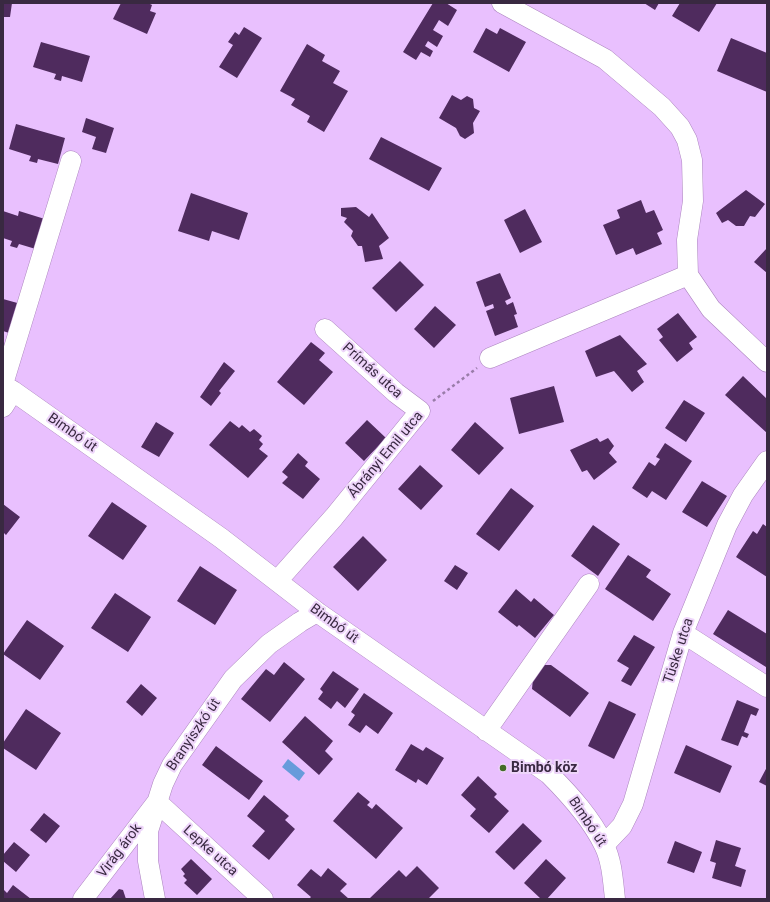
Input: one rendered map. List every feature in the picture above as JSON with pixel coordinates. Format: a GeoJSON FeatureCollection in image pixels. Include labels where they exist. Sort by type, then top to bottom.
{"type":"FeatureCollection","features":[{"type":"Feature","properties":{"kind":"street"},"geometry":{"type":"LineString","coordinates":[[502,3],[605,59],[662,107],[680,127],[687,140],[692,160],[693,201],[687,240],[688,275],[711,309],[764,354]]}},
{"type":"Feature","properties":{"kind":"street"},"geometry":{"type":"LineString","coordinates":[[3,407],[6,387],[71,161]]}},
{"type":"Feature","properties":{"kind":"street"},"geometry":{"type":"LineString","coordinates":[[490,358],[688,275]]}},
{"type":"Feature","properties":{"kind":"street","name":"Prímás utca"},"geometry":{"type":"LineString","coordinates":[[325,329],[396,393],[420,411]]}},
{"type":"Feature","properties":{"kind":"street","name":"Bimbó út"},"geometry":{"type":"LineString","coordinates":[[6,387],[278,580],[317,612],[549,774],[574,800],[604,845],[612,872],[615,899]]}},
{"type":"Feature","properties":{"kind":"street","name":"Ábrányi Emil utca"},"geometry":{"type":"LineString","coordinates":[[278,580],[334,517],[420,411]]}},
{"type":"Feature","properties":{"kind":"street","name":"Tüske utca"},"geometry":{"type":"LineString","coordinates":[[604,845],[622,826],[633,804],[683,633],[727,525],[743,495],[767,461]]}},
{"type":"Feature","properties":{"kind":"street"},"geometry":{"type":"LineString","coordinates":[[486,731],[589,584]]}},
{"type":"Feature","properties":{"kind":"street","name":"Branyiszkó út"},"geometry":{"type":"LineString","coordinates":[[155,899],[148,861],[148,831],[157,802],[172,765],[233,679],[269,644],[317,612]]}},
{"type":"Feature","properties":{"kind":"street"},"geometry":{"type":"LineString","coordinates":[[683,633],[767,687]]}},
{"type":"Feature","properties":{"kind":"street","name":"Virág árok"},"geometry":{"type":"LineString","coordinates":[[83,899],[157,802]]}},
{"type":"Feature","properties":{"kind":"street","name":"Lepke utca"},"geometry":{"type":"LineString","coordinates":[[157,802],[263,899]]}},
{"type":"Feature","properties":{"kind":"path","name":"Ábrányi Emil utca"},"geometry":{"type":"LineString","coordinates":[[420,411],[490,358]]}},
{"type":"Feature","properties":{"kind":"water"},"geometry":{"type":"Polygon","coordinates":[[[288,759],[305,773],[299,781],[282,767],[288,759]]]}},
{"type":"Feature","properties":{"kind":"building"},"geometry":{"type":"Polygon","coordinates":[[[3,3],[12,3],[10,17],[3,17],[3,3]]]}},
{"type":"Feature","properties":{"kind":"building"},"geometry":{"type":"Polygon","coordinates":[[[121,3],[148,3],[152,5],[150,11],[156,13],[147,34],[113,19],[121,3]]]}},
{"type":"Feature","properties":{"kind":"building"},"geometry":{"type":"Polygon","coordinates":[[[433,3],[446,3],[457,10],[448,26],[439,20],[433,30],[443,36],[437,47],[428,41],[425,46],[433,51],[430,57],[421,52],[416,60],[403,52],[433,3]]]}},
{"type":"Feature","properties":{"kind":"building"},"geometry":{"type":"Polygon","coordinates":[[[644,3],[659,3],[655,10],[644,3]]]}},
{"type":"Feature","properties":{"kind":"building"},"geometry":{"type":"Polygon","coordinates":[[[680,3],[717,3],[699,32],[672,16],[680,3]]]}},
{"type":"Feature","properties":{"kind":"building"},"geometry":{"type":"Polygon","coordinates":[[[244,27],[262,38],[237,78],[219,67],[233,45],[228,42],[235,32],[239,35],[244,27]]]}},
{"type":"Feature","properties":{"kind":"building"},"geometry":{"type":"Polygon","coordinates":[[[486,28],[497,34],[500,28],[526,42],[509,72],[473,52],[486,28]]]}},
{"type":"Feature","properties":{"kind":"building"},"geometry":{"type":"Polygon","coordinates":[[[731,38],[767,53],[767,92],[717,71],[731,38]]]}},
{"type":"Feature","properties":{"kind":"building"},"geometry":{"type":"Polygon","coordinates":[[[41,42],[90,56],[82,82],[62,76],[61,81],[54,79],[56,74],[33,67],[41,42]]]}},
{"type":"Feature","properties":{"kind":"building"},"geometry":{"type":"Polygon","coordinates":[[[307,44],[325,55],[322,61],[340,71],[333,83],[348,91],[324,132],[307,122],[310,116],[291,105],[295,99],[280,91],[307,44]]]}},
{"type":"Feature","properties":{"kind":"building"},"geometry":{"type":"Polygon","coordinates":[[[452,95],[461,100],[467,96],[473,99],[474,108],[480,111],[473,123],[474,133],[465,139],[460,136],[456,128],[439,118],[452,95]]]}},
{"type":"Feature","properties":{"kind":"building"},"geometry":{"type":"Polygon","coordinates":[[[86,118],[114,128],[106,153],[92,149],[96,137],[82,132],[86,118]]]}},
{"type":"Feature","properties":{"kind":"building"},"geometry":{"type":"Polygon","coordinates":[[[16,124],[65,138],[58,164],[38,159],[37,163],[29,161],[31,156],[9,149],[16,124]]]}},
{"type":"Feature","properties":{"kind":"building"},"geometry":{"type":"Polygon","coordinates":[[[381,137],[442,168],[429,191],[369,159],[381,137]]]}},
{"type":"Feature","properties":{"kind":"building"},"geometry":{"type":"Polygon","coordinates":[[[746,190],[765,204],[755,217],[750,216],[744,226],[736,226],[728,220],[722,223],[716,213],[746,190]]]}},
{"type":"Feature","properties":{"kind":"building"},"geometry":{"type":"Polygon","coordinates":[[[191,193],[248,213],[239,240],[212,231],[209,241],[178,231],[191,193]]]}},
{"type":"Feature","properties":{"kind":"building"},"geometry":{"type":"Polygon","coordinates":[[[641,200],[646,213],[654,210],[663,230],[657,233],[662,244],[636,255],[633,248],[616,255],[603,225],[620,218],[617,210],[641,200]]]}},
{"type":"Feature","properties":{"kind":"building"},"geometry":{"type":"Polygon","coordinates":[[[356,207],[369,217],[372,213],[389,238],[379,246],[383,259],[365,262],[362,246],[358,246],[351,236],[353,231],[344,222],[347,218],[341,216],[341,208],[356,207]]]}},
{"type":"Feature","properties":{"kind":"building"},"geometry":{"type":"Polygon","coordinates":[[[525,209],[542,242],[520,253],[504,220],[525,209]]]}},
{"type":"Feature","properties":{"kind":"building"},"geometry":{"type":"Polygon","coordinates":[[[3,211],[18,216],[19,211],[48,220],[39,250],[19,244],[17,248],[10,246],[12,241],[3,238],[3,211]]]}},
{"type":"Feature","properties":{"kind":"building"},"geometry":{"type":"Polygon","coordinates":[[[767,248],[767,273],[754,262],[767,248]]]}},
{"type":"Feature","properties":{"kind":"building"},"geometry":{"type":"Polygon","coordinates":[[[400,261],[424,285],[396,312],[372,288],[400,261]]]}},
{"type":"Feature","properties":{"kind":"building"},"geometry":{"type":"Polygon","coordinates":[[[500,273],[511,298],[505,301],[507,305],[513,302],[517,314],[514,315],[518,327],[495,336],[486,311],[494,308],[493,304],[485,307],[476,282],[500,273]]]}},
{"type":"Feature","properties":{"kind":"building"},"geometry":{"type":"Polygon","coordinates":[[[3,299],[21,304],[12,334],[3,331],[3,299]]]}},
{"type":"Feature","properties":{"kind":"building"},"geometry":{"type":"Polygon","coordinates":[[[435,306],[456,325],[434,348],[414,329],[435,306]]]}},
{"type":"Feature","properties":{"kind":"building"},"geometry":{"type":"Polygon","coordinates":[[[678,313],[697,337],[689,343],[693,349],[677,362],[659,340],[663,337],[657,329],[678,313]]]}},
{"type":"Feature","properties":{"kind":"building"},"geometry":{"type":"Polygon","coordinates":[[[620,335],[647,364],[637,371],[644,382],[632,392],[614,371],[596,377],[585,351],[620,335]]]}},
{"type":"Feature","properties":{"kind":"building"},"geometry":{"type":"Polygon","coordinates":[[[311,342],[325,353],[319,360],[333,372],[304,405],[277,382],[311,342]]]}},
{"type":"Feature","properties":{"kind":"building"},"geometry":{"type":"Polygon","coordinates":[[[224,362],[235,371],[219,391],[221,393],[211,406],[200,397],[224,362]]]}},
{"type":"Feature","properties":{"kind":"building"},"geometry":{"type":"Polygon","coordinates":[[[743,376],[767,399],[767,433],[725,395],[743,376]]]}},
{"type":"Feature","properties":{"kind":"building"},"geometry":{"type":"Polygon","coordinates":[[[554,386],[564,422],[519,434],[510,398],[554,386]]]}},
{"type":"Feature","properties":{"kind":"building"},"geometry":{"type":"Polygon","coordinates":[[[684,400],[705,413],[686,442],[665,428],[684,400]]]}},
{"type":"Feature","properties":{"kind":"building"},"geometry":{"type":"Polygon","coordinates":[[[367,420],[386,438],[364,461],[345,443],[367,420]]]}},
{"type":"Feature","properties":{"kind":"building"},"geometry":{"type":"Polygon","coordinates":[[[230,421],[239,428],[242,425],[250,432],[254,429],[262,436],[259,440],[263,444],[259,449],[268,456],[248,478],[209,445],[230,421]]]}},
{"type":"Feature","properties":{"kind":"building"},"geometry":{"type":"Polygon","coordinates":[[[156,422],[174,433],[159,457],[141,447],[156,422]]]}},
{"type":"Feature","properties":{"kind":"building"},"geometry":{"type":"Polygon","coordinates":[[[475,422],[504,448],[479,475],[451,450],[475,422]]]}},
{"type":"Feature","properties":{"kind":"building"},"geometry":{"type":"Polygon","coordinates":[[[597,438],[600,442],[608,438],[614,446],[609,453],[617,462],[594,480],[587,470],[582,472],[570,450],[597,438]]]}},
{"type":"Feature","properties":{"kind":"building"},"geometry":{"type":"Polygon","coordinates":[[[665,443],[692,461],[666,500],[652,491],[647,498],[632,488],[649,462],[655,466],[660,459],[656,457],[665,443]]]}},
{"type":"Feature","properties":{"kind":"building"},"geometry":{"type":"Polygon","coordinates":[[[298,453],[308,462],[305,466],[320,479],[303,499],[282,483],[288,477],[282,472],[298,453]]]}},
{"type":"Feature","properties":{"kind":"building"},"geometry":{"type":"Polygon","coordinates":[[[420,465],[443,486],[421,510],[398,489],[420,465]]]}},
{"type":"Feature","properties":{"kind":"building"},"geometry":{"type":"Polygon","coordinates":[[[702,481],[727,496],[707,527],[682,512],[702,481]]]}},
{"type":"Feature","properties":{"kind":"building"},"geometry":{"type":"Polygon","coordinates":[[[511,488],[534,506],[499,551],[476,534],[511,488]]]}},
{"type":"Feature","properties":{"kind":"building"},"geometry":{"type":"Polygon","coordinates":[[[112,502],[147,526],[123,560],[88,536],[112,502]]]}},
{"type":"Feature","properties":{"kind":"building"},"geometry":{"type":"Polygon","coordinates":[[[3,504],[20,517],[6,535],[3,532],[3,504]]]}},
{"type":"Feature","properties":{"kind":"building"},"geometry":{"type":"Polygon","coordinates":[[[763,524],[767,527],[767,577],[736,557],[753,531],[757,534],[763,524]]]}},
{"type":"Feature","properties":{"kind":"building"},"geometry":{"type":"Polygon","coordinates":[[[593,525],[620,544],[598,576],[571,556],[593,525]]]}},
{"type":"Feature","properties":{"kind":"building"},"geometry":{"type":"Polygon","coordinates":[[[363,536],[387,560],[358,591],[333,567],[363,536]]]}},
{"type":"Feature","properties":{"kind":"building"},"geometry":{"type":"Polygon","coordinates":[[[628,555],[651,570],[646,577],[671,594],[653,621],[605,589],[628,555]]]}},
{"type":"Feature","properties":{"kind":"building"},"geometry":{"type":"Polygon","coordinates":[[[455,565],[468,573],[457,590],[444,581],[455,565]]]}},
{"type":"Feature","properties":{"kind":"building"},"geometry":{"type":"Polygon","coordinates":[[[200,566],[237,590],[215,625],[177,601],[200,566]]]}},
{"type":"Feature","properties":{"kind":"building"},"geometry":{"type":"Polygon","coordinates":[[[516,589],[531,602],[534,598],[554,615],[535,638],[519,625],[517,627],[498,612],[516,589]]]}},
{"type":"Feature","properties":{"kind":"building"},"geometry":{"type":"Polygon","coordinates":[[[115,593],[151,617],[128,652],[91,628],[115,593]]]}},
{"type":"Feature","properties":{"kind":"building"},"geometry":{"type":"Polygon","coordinates":[[[728,610],[767,634],[766,667],[713,634],[728,610]]]}},
{"type":"Feature","properties":{"kind":"building"},"geometry":{"type":"Polygon","coordinates":[[[27,620],[64,646],[40,680],[3,654],[27,620]]]}},
{"type":"Feature","properties":{"kind":"building"},"geometry":{"type":"Polygon","coordinates":[[[634,635],[655,647],[631,686],[621,681],[629,668],[617,661],[634,635]]]}},
{"type":"Feature","properties":{"kind":"building"},"geometry":{"type":"Polygon","coordinates":[[[284,662],[305,679],[270,722],[241,699],[266,669],[274,675],[284,662]]]}},
{"type":"Feature","properties":{"kind":"building"},"geometry":{"type":"Polygon","coordinates":[[[542,665],[551,665],[589,693],[570,717],[532,689],[533,678],[542,665]]]}},
{"type":"Feature","properties":{"kind":"building"},"geometry":{"type":"Polygon","coordinates":[[[333,671],[359,689],[345,708],[337,701],[331,709],[318,699],[323,692],[320,689],[333,671]]]}},
{"type":"Feature","properties":{"kind":"building"},"geometry":{"type":"Polygon","coordinates":[[[141,684],[157,698],[142,716],[126,702],[141,684]]]}},
{"type":"Feature","properties":{"kind":"building"},"geometry":{"type":"Polygon","coordinates":[[[364,693],[393,713],[378,734],[366,725],[360,733],[348,725],[355,715],[351,712],[364,693]]]}},
{"type":"Feature","properties":{"kind":"building"},"geometry":{"type":"Polygon","coordinates":[[[737,700],[759,709],[756,716],[751,714],[744,732],[749,734],[747,738],[742,736],[738,746],[721,740],[737,700]]]}},
{"type":"Feature","properties":{"kind":"building"},"geometry":{"type":"Polygon","coordinates":[[[609,701],[636,714],[614,759],[588,746],[609,701]]]}},
{"type":"Feature","properties":{"kind":"building"},"geometry":{"type":"Polygon","coordinates":[[[26,709],[61,733],[36,770],[3,748],[3,743],[26,709]]]}},
{"type":"Feature","properties":{"kind":"building"},"geometry":{"type":"Polygon","coordinates":[[[305,716],[333,741],[325,751],[333,759],[319,775],[282,742],[305,716]]]}},
{"type":"Feature","properties":{"kind":"building"},"geometry":{"type":"Polygon","coordinates":[[[411,744],[423,751],[426,747],[444,758],[427,785],[418,779],[416,783],[395,770],[411,744]]]}},
{"type":"Feature","properties":{"kind":"building"},"geometry":{"type":"Polygon","coordinates":[[[686,745],[732,766],[720,793],[674,773],[686,745]]]}},
{"type":"Feature","properties":{"kind":"building"},"geometry":{"type":"Polygon","coordinates":[[[216,746],[263,781],[249,800],[202,765],[216,746]]]}},
{"type":"Feature","properties":{"kind":"building"},"geometry":{"type":"Polygon","coordinates":[[[767,767],[767,786],[759,782],[767,767]]]}},
{"type":"Feature","properties":{"kind":"building"},"geometry":{"type":"Polygon","coordinates":[[[478,776],[497,794],[494,797],[509,811],[489,833],[470,816],[476,809],[461,795],[478,776]]]}},
{"type":"Feature","properties":{"kind":"building"},"geometry":{"type":"Polygon","coordinates":[[[358,792],[370,802],[367,805],[372,809],[376,804],[403,828],[376,859],[333,821],[358,792]]]}},
{"type":"Feature","properties":{"kind":"building"},"geometry":{"type":"Polygon","coordinates":[[[264,795],[289,816],[285,820],[295,829],[269,860],[252,846],[265,831],[247,816],[264,795]]]}},
{"type":"Feature","properties":{"kind":"building"},"geometry":{"type":"Polygon","coordinates":[[[44,813],[60,826],[46,843],[30,830],[44,813]]]}},
{"type":"Feature","properties":{"kind":"building"},"geometry":{"type":"Polygon","coordinates":[[[523,823],[542,841],[514,870],[495,852],[523,823]]]}},
{"type":"Feature","properties":{"kind":"building"},"geometry":{"type":"Polygon","coordinates":[[[716,840],[741,848],[735,866],[746,870],[741,887],[712,878],[716,863],[710,861],[716,840]]]}},
{"type":"Feature","properties":{"kind":"building"},"geometry":{"type":"Polygon","coordinates":[[[675,841],[702,852],[694,873],[667,863],[675,841]]]}},
{"type":"Feature","properties":{"kind":"building"},"geometry":{"type":"Polygon","coordinates":[[[14,842],[30,855],[16,872],[3,861],[3,855],[14,842]]]}},
{"type":"Feature","properties":{"kind":"building"},"geometry":{"type":"Polygon","coordinates":[[[191,859],[212,879],[197,895],[184,883],[187,880],[183,876],[185,874],[181,869],[191,859]]]}},
{"type":"Feature","properties":{"kind":"building"},"geometry":{"type":"Polygon","coordinates":[[[546,859],[566,878],[547,899],[541,899],[524,883],[546,859]]]}},
{"type":"Feature","properties":{"kind":"building"},"geometry":{"type":"Polygon","coordinates":[[[417,866],[439,888],[428,899],[370,898],[399,870],[406,877],[417,866]]]}},
{"type":"Feature","properties":{"kind":"building"},"geometry":{"type":"Polygon","coordinates":[[[328,868],[347,884],[340,891],[349,899],[309,899],[311,897],[297,885],[311,869],[321,877],[328,868]]]}},
{"type":"Feature","properties":{"kind":"building"},"geometry":{"type":"Polygon","coordinates":[[[13,885],[31,899],[3,899],[3,889],[7,893],[13,885]]]}},
{"type":"Feature","properties":{"kind":"building"},"geometry":{"type":"Polygon","coordinates":[[[119,889],[123,890],[126,899],[110,899],[119,889]]]}},
{"type":"Feature","properties":{"kind":"place","name":"Bimbó köz"},"geometry":{"type":"Point","coordinates":[503,768]}}]}
